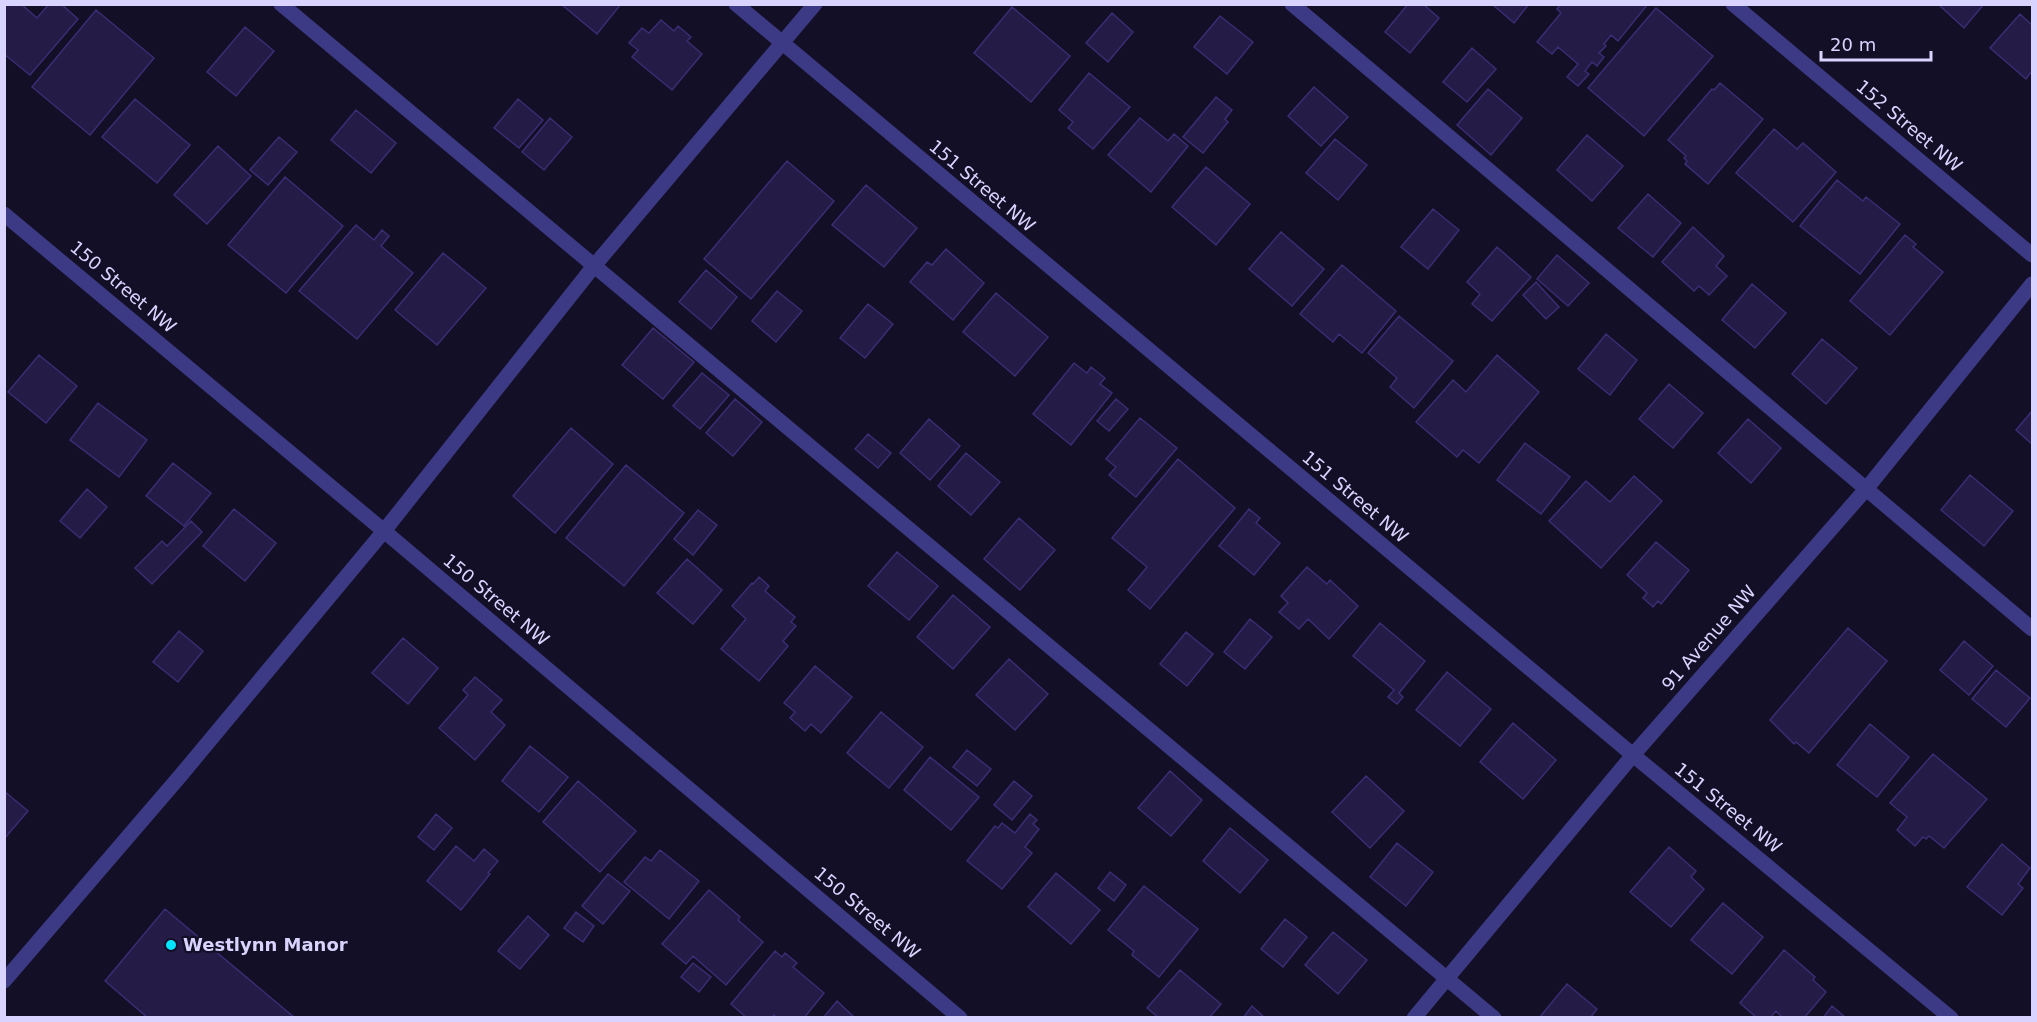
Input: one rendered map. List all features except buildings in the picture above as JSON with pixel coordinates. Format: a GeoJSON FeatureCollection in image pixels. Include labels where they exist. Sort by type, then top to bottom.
{"type":"FeatureCollection","features":[{"type":"Feature","properties":{"kind":"street"},"geometry":{"type":"LineString","coordinates":[[281,4],[1494,1017]]}},
{"type":"Feature","properties":{"kind":"street","name":"151 Street NW"},"geometry":{"type":"LineString","coordinates":[[736,4],[1633,755],[1952,1017]]}},
{"type":"Feature","properties":{"kind":"street"},"geometry":{"type":"LineString","coordinates":[[4,981],[181,775],[384,531],[594,266],[815,4]]}},
{"type":"Feature","properties":{"kind":"street"},"geometry":{"type":"LineString","coordinates":[[1292,4],[2032,629]]}},
{"type":"Feature","properties":{"kind":"street","name":"152 Street NW"},"geometry":{"type":"LineString","coordinates":[[1733,4],[2032,255]]}},
{"type":"Feature","properties":{"kind":"street","name":"150 Street NW"},"geometry":{"type":"LineString","coordinates":[[4,214],[960,1017]]}},
{"type":"Feature","properties":{"kind":"street","name":"91 Avenue NW"},"geometry":{"type":"LineString","coordinates":[[1414,1017],[1633,755],[1867,488],[2032,284]]}},
{"type":"Feature","properties":{"kind":"place","name":"Westlynn Manor"},"geometry":{"type":"Point","coordinates":[171,945]}}]}
